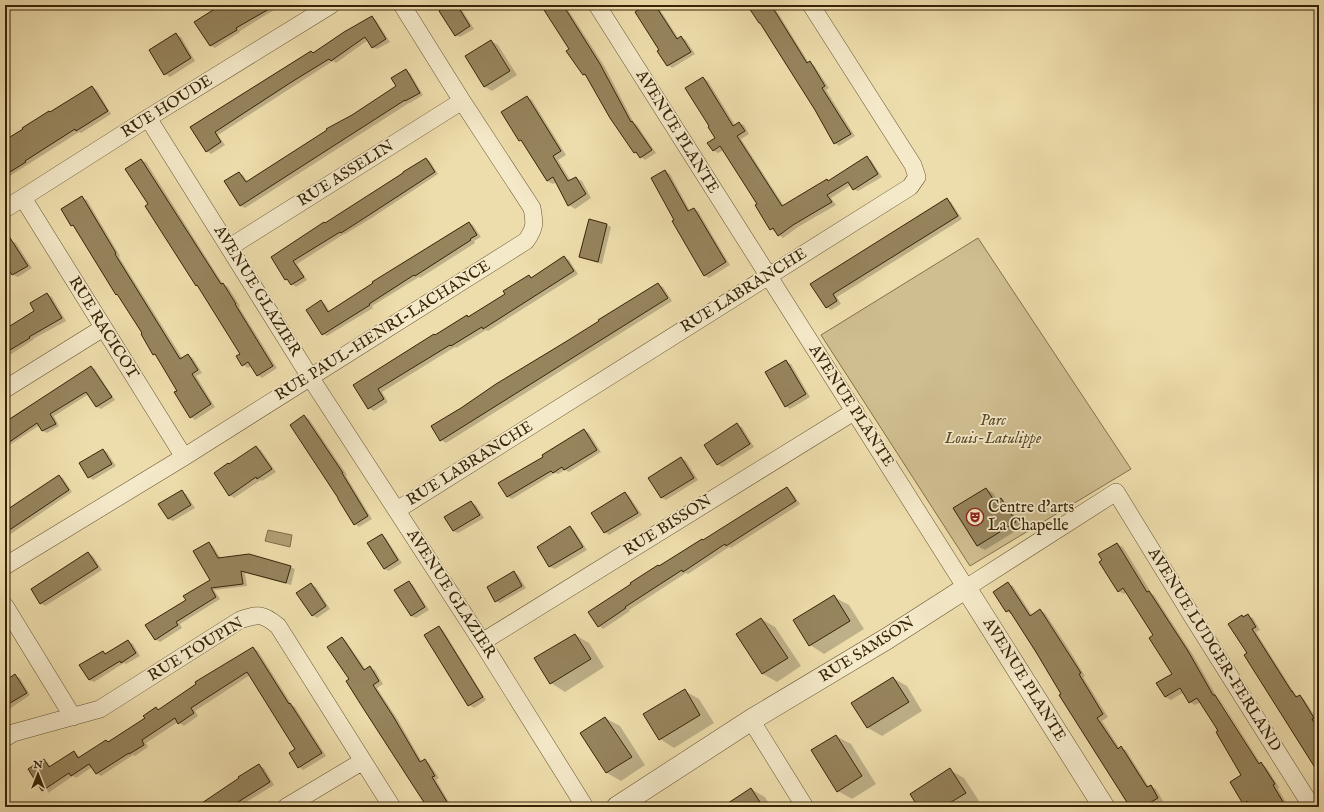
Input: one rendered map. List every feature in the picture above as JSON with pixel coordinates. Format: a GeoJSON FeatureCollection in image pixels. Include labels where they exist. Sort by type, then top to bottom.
{"type":"FeatureCollection","features":[{"type":"Feature","properties":{"kind":"street","name":"RUE HOUDE"},"geometry":{"type":"LineString","coordinates":[[5,209],[330,5]]}},
{"type":"Feature","properties":{"kind":"street","name":"RUE PAUL-HENRI-LACHANCE"},"geometry":{"type":"LineString","coordinates":[[5,566],[184,457],[526,241],[533,231],[534,220],[532,208],[462,101],[402,5]]}},
{"type":"Feature","properties":{"kind":"street","name":"AVENUE PLANTE"},"geometry":{"type":"LineString","coordinates":[[597,5],[1104,807]]}},
{"type":"Feature","properties":{"kind":"street","name":"RUE LABRANCHE"},"geometry":{"type":"LineString","coordinates":[[397,510],[910,187],[917,177],[913,165],[811,5]]}},
{"type":"Feature","properties":{"kind":"street","name":"RUE ASSELIN"},"geometry":{"type":"LineString","coordinates":[[230,247],[462,101]]}},
{"type":"Feature","properties":{"kind":"street","name":"AVENUE GLAZIER"},"geometry":{"type":"LineString","coordinates":[[148,118],[310,377],[482,642],[585,807]]}},
{"type":"Feature","properties":{"kind":"street","name":"RUE RACICOT"},"geometry":{"type":"LineString","coordinates":[[22,198],[184,457]]}},
{"type":"Feature","properties":{"kind":"street"},"geometry":{"type":"LineString","coordinates":[[5,389],[103,328]]}},
{"type":"Feature","properties":{"kind":"street","name":"RUE BISSON"},"geometry":{"type":"LineString","coordinates":[[482,642],[855,411]]}},
{"type":"Feature","properties":{"kind":"street","name":"RUE SAMSON"},"geometry":{"type":"LineString","coordinates":[[617,807],[751,720],[888,638],[1116,492]]}},
{"type":"Feature","properties":{"kind":"street","name":"AVENUE LUDGER-FERLAND"},"geometry":{"type":"LineString","coordinates":[[1116,492],[1312,807]]}},
{"type":"Feature","properties":{"kind":"street"},"geometry":{"type":"LineString","coordinates":[[5,606],[73,717]]}},
{"type":"Feature","properties":{"kind":"street","name":"RUE TOUPIN"},"geometry":{"type":"LineString","coordinates":[[5,738],[13,733],[100,709],[240,620],[253,616],[266,617],[278,626],[392,807]]}},
{"type":"Feature","properties":{"kind":"street"},"geometry":{"type":"LineString","coordinates":[[751,720],[805,807]]}},
{"type":"Feature","properties":{"kind":"street"},"geometry":{"type":"LineString","coordinates":[[286,807],[363,761]]}},
{"type":"Feature","properties":{"kind":"green space","name":"Parc Louis-Latulippe"},"geometry":{"type":"Polygon","coordinates":[[[978,238],[1131,469],[970,566],[821,335],[978,238]]]}},
{"type":"Feature","properties":{"kind":"shaded area"},"geometry":{"type":"Polygon","coordinates":[[[268,530],[292,535],[290,547],[265,541],[268,530]]]}},
{"type":"Feature","properties":{"kind":"building"},"geometry":{"type":"Polygon","coordinates":[[[221,5],[276,5],[236,28],[237,30],[210,46],[194,22],[221,5]]]}},
{"type":"Feature","properties":{"kind":"building"},"geometry":{"type":"Polygon","coordinates":[[[448,5],[457,5],[470,26],[455,36],[439,11],[448,5]]]}},
{"type":"Feature","properties":{"kind":"building"},"geometry":{"type":"Polygon","coordinates":[[[552,5],[563,5],[600,64],[631,122],[632,121],[652,150],[640,158],[636,152],[634,153],[610,118],[585,74],[583,75],[566,51],[569,49],[544,10],[552,5]]]}},
{"type":"Feature","properties":{"kind":"building"},"geometry":{"type":"Polygon","coordinates":[[[646,5],[655,5],[677,39],[681,36],[691,52],[667,66],[657,51],[659,50],[635,12],[646,5]]]}},
{"type":"Feature","properties":{"kind":"building"},"geometry":{"type":"Polygon","coordinates":[[[747,5],[771,5],[807,63],[810,61],[825,86],[822,88],[851,134],[834,144],[815,110],[747,5]]]}},
{"type":"Feature","properties":{"kind":"building"},"geometry":{"type":"Polygon","coordinates":[[[372,16],[386,39],[372,48],[365,37],[331,61],[329,59],[290,83],[215,132],[221,142],[206,152],[190,127],[311,51],[313,53],[344,32],[372,16]]]}},
{"type":"Feature","properties":{"kind":"building"},"geometry":{"type":"Polygon","coordinates":[[[176,33],[191,58],[164,75],[149,50],[176,33]]]}},
{"type":"Feature","properties":{"kind":"building"},"geometry":{"type":"Polygon","coordinates":[[[491,40],[510,71],[484,87],[465,56],[491,40]]]}},
{"type":"Feature","properties":{"kind":"building"},"geometry":{"type":"Polygon","coordinates":[[[406,69],[420,93],[405,100],[240,206],[224,181],[239,172],[246,182],[327,130],[326,129],[352,115],[396,86],[391,78],[406,69]]]}},
{"type":"Feature","properties":{"kind":"building"},"geometry":{"type":"Polygon","coordinates":[[[703,77],[733,126],[739,122],[745,131],[737,136],[782,206],[827,179],[828,181],[867,156],[878,174],[853,190],[848,182],[827,195],[832,202],[793,225],[778,236],[773,228],[770,230],[755,205],[757,204],[720,146],[713,151],[707,143],[715,138],[685,88],[703,77]]]}},
{"type":"Feature","properties":{"kind":"building"},"geometry":{"type":"Polygon","coordinates":[[[92,86],[108,111],[76,131],[75,129],[5,175],[5,140],[49,111],[50,112],[92,86]]]}},
{"type":"Feature","properties":{"kind":"building"},"geometry":{"type":"Polygon","coordinates":[[[527,96],[561,151],[553,156],[568,181],[576,177],[586,194],[568,206],[553,177],[547,181],[501,112],[527,96]]]}},
{"type":"Feature","properties":{"kind":"building"},"geometry":{"type":"Polygon","coordinates":[[[426,158],[435,172],[341,233],[340,232],[293,261],[304,277],[291,285],[287,279],[285,280],[271,257],[426,158]]]}},
{"type":"Feature","properties":{"kind":"building"},"geometry":{"type":"Polygon","coordinates":[[[141,159],[221,284],[223,283],[273,366],[257,376],[248,362],[242,366],[236,356],[240,354],[145,206],[148,204],[125,169],[141,159]]]}},
{"type":"Feature","properties":{"kind":"building"},"geometry":{"type":"Polygon","coordinates":[[[665,170],[688,211],[694,208],[726,262],[704,276],[672,221],[674,220],[651,178],[665,170]]]}},
{"type":"Feature","properties":{"kind":"building"},"geometry":{"type":"Polygon","coordinates":[[[82,196],[116,253],[115,254],[180,359],[188,354],[198,370],[192,374],[211,404],[190,418],[174,392],[177,391],[155,354],[153,355],[141,334],[142,333],[117,294],[116,295],[73,225],[71,226],[61,209],[82,196]]]}},
{"type":"Feature","properties":{"kind":"building"},"geometry":{"type":"Polygon","coordinates":[[[947,198],[958,216],[833,294],[837,301],[826,308],[810,284],[947,198]]]}},
{"type":"Feature","properties":{"kind":"building"},"geometry":{"type":"Polygon","coordinates":[[[589,219],[607,224],[598,262],[579,257],[589,219]]]}},
{"type":"Feature","properties":{"kind":"building"},"geometry":{"type":"Polygon","coordinates":[[[469,222],[477,235],[470,239],[471,240],[322,335],[306,310],[321,300],[328,312],[373,283],[372,282],[469,222]]]}},
{"type":"Feature","properties":{"kind":"building"},"geometry":{"type":"Polygon","coordinates":[[[5,230],[28,266],[12,275],[5,264],[5,230]]]}},
{"type":"Feature","properties":{"kind":"building"},"geometry":{"type":"Polygon","coordinates":[[[564,256],[574,271],[483,329],[482,327],[451,346],[450,345],[378,389],[384,399],[368,409],[353,385],[434,334],[435,335],[467,315],[468,317],[505,294],[503,291],[529,275],[531,278],[564,256]]]}},
{"type":"Feature","properties":{"kind":"building"},"geometry":{"type":"Polygon","coordinates":[[[658,283],[668,298],[440,441],[431,426],[658,283]]]}},
{"type":"Feature","properties":{"kind":"building"},"geometry":{"type":"Polygon","coordinates":[[[47,293],[62,318],[5,353],[5,329],[34,311],[30,303],[47,293]]]}},
{"type":"Feature","properties":{"kind":"building"},"geometry":{"type":"Polygon","coordinates":[[[786,360],[806,394],[785,407],[765,372],[786,360]]]}},
{"type":"Feature","properties":{"kind":"building"},"geometry":{"type":"Polygon","coordinates":[[[91,366],[112,397],[96,407],[86,392],[50,414],[56,424],[42,431],[37,423],[5,445],[5,422],[91,366]]]}},
{"type":"Feature","properties":{"kind":"building"},"geometry":{"type":"Polygon","coordinates":[[[304,415],[343,473],[368,516],[354,525],[290,425],[304,415]]]}},
{"type":"Feature","properties":{"kind":"building"},"geometry":{"type":"Polygon","coordinates":[[[737,423],[750,444],[717,465],[704,445],[737,423]]]}},
{"type":"Feature","properties":{"kind":"building"},"geometry":{"type":"Polygon","coordinates":[[[584,429],[597,450],[564,470],[562,467],[553,473],[551,471],[507,497],[498,483],[543,457],[542,455],[584,429]]]}},
{"type":"Feature","properties":{"kind":"building"},"geometry":{"type":"Polygon","coordinates":[[[256,446],[272,469],[257,479],[256,477],[229,496],[214,473],[256,446]]]}},
{"type":"Feature","properties":{"kind":"building"},"geometry":{"type":"Polygon","coordinates":[[[103,449],[112,464],[88,478],[79,463],[103,449]]]}},
{"type":"Feature","properties":{"kind":"building"},"geometry":{"type":"Polygon","coordinates":[[[681,457],[694,478],[661,498],[648,478],[681,457]]]}},
{"type":"Feature","properties":{"kind":"building"},"geometry":{"type":"Polygon","coordinates":[[[59,475],[69,490],[5,533],[5,511],[59,475]]]}},
{"type":"Feature","properties":{"kind":"building"},"geometry":{"type":"Polygon","coordinates":[[[787,487],[796,501],[726,546],[725,544],[683,572],[682,570],[625,607],[626,608],[598,627],[588,612],[658,565],[659,566],[702,539],[703,540],[787,487]]]}},
{"type":"Feature","properties":{"kind":"building"},"geometry":{"type":"Polygon","coordinates":[[[986,488],[995,502],[1001,498],[1016,522],[977,546],[953,508],[986,488]]]}},
{"type":"Feature","properties":{"kind":"building"},"geometry":{"type":"Polygon","coordinates":[[[182,490],[191,505],[168,519],[158,504],[182,490]]]}},
{"type":"Feature","properties":{"kind":"building"},"geometry":{"type":"Polygon","coordinates":[[[625,492],[638,513],[604,533],[591,513],[625,492]]]}},
{"type":"Feature","properties":{"kind":"building"},"geometry":{"type":"Polygon","coordinates":[[[471,501],[480,515],[453,531],[444,517],[471,501]]]}},
{"type":"Feature","properties":{"kind":"building"},"geometry":{"type":"Polygon","coordinates":[[[570,526],[583,547],[549,567],[537,547],[570,526]]]}},
{"type":"Feature","properties":{"kind":"building"},"geometry":{"type":"Polygon","coordinates":[[[382,534],[398,560],[384,569],[367,543],[382,534]]]}},
{"type":"Feature","properties":{"kind":"building"},"geometry":{"type":"Polygon","coordinates":[[[209,542],[218,558],[249,554],[291,566],[286,583],[241,571],[243,584],[211,588],[216,597],[176,622],[178,625],[155,640],[145,625],[186,600],[183,596],[210,580],[193,551],[209,542]]]}},
{"type":"Feature","properties":{"kind":"building"},"geometry":{"type":"Polygon","coordinates":[[[1117,543],[1147,592],[1149,591],[1188,651],[1213,695],[1215,695],[1259,764],[1261,762],[1275,784],[1273,785],[1286,807],[1250,807],[1247,801],[1243,804],[1230,782],[1241,775],[1216,732],[1218,731],[1197,698],[1189,703],[1180,688],[1165,697],[1156,683],[1172,674],[1149,638],[1153,635],[1123,588],[1118,592],[1099,562],[1102,560],[1098,554],[1117,543]]]}},
{"type":"Feature","properties":{"kind":"building"},"geometry":{"type":"Polygon","coordinates":[[[88,552],[98,567],[40,604],[31,589],[88,552]]]}},
{"type":"Feature","properties":{"kind":"building"},"geometry":{"type":"Polygon","coordinates":[[[514,571],[522,586],[495,602],[487,587],[514,571]]]}},
{"type":"Feature","properties":{"kind":"building"},"geometry":{"type":"Polygon","coordinates":[[[409,581],[425,607],[411,616],[394,590],[409,581]]]}},
{"type":"Feature","properties":{"kind":"building"},"geometry":{"type":"Polygon","coordinates":[[[1008,582],[1030,616],[1040,609],[1081,673],[1079,674],[1103,714],[1097,718],[1118,749],[1121,746],[1147,787],[1151,785],[1158,798],[1143,807],[1130,807],[1059,695],[1061,694],[1036,652],[1009,610],[1006,612],[993,592],[1008,582]]]}},
{"type":"Feature","properties":{"kind":"building"},"geometry":{"type":"Polygon","coordinates":[[[311,583],[326,606],[312,616],[296,593],[311,583]]]}},
{"type":"Feature","properties":{"kind":"building"},"geometry":{"type":"Polygon","coordinates":[[[834,595],[850,621],[809,646],[793,620],[834,595]]]}},
{"type":"Feature","properties":{"kind":"building"},"geometry":{"type":"Polygon","coordinates":[[[1248,614],[1256,627],[1252,629],[1292,692],[1296,697],[1300,695],[1314,718],[1312,719],[1319,730],[1319,774],[1244,655],[1247,653],[1228,624],[1242,615],[1243,617],[1248,614]]]}},
{"type":"Feature","properties":{"kind":"building"},"geometry":{"type":"Polygon","coordinates":[[[761,618],[788,658],[762,674],[736,634],[761,618]]]}},
{"type":"Feature","properties":{"kind":"building"},"geometry":{"type":"Polygon","coordinates":[[[439,626],[483,697],[468,706],[424,635],[439,626]]]}},
{"type":"Feature","properties":{"kind":"building"},"geometry":{"type":"Polygon","coordinates":[[[575,634],[591,659],[550,684],[534,658],[575,634]]]}},
{"type":"Feature","properties":{"kind":"building"},"geometry":{"type":"Polygon","coordinates":[[[342,637],[364,670],[370,666],[379,681],[373,685],[420,762],[425,759],[435,776],[432,777],[450,807],[427,807],[363,708],[346,681],[349,679],[327,647],[342,637]]]}},
{"type":"Feature","properties":{"kind":"building"},"geometry":{"type":"Polygon","coordinates":[[[128,640],[136,653],[89,680],[79,665],[103,651],[105,654],[128,640]]]}},
{"type":"Feature","properties":{"kind":"building"},"geometry":{"type":"Polygon","coordinates":[[[253,647],[322,753],[298,768],[289,753],[295,749],[247,672],[191,708],[194,713],[178,724],[175,718],[142,740],[144,745],[96,774],[89,764],[71,776],[69,773],[42,791],[28,769],[44,759],[49,767],[74,751],[78,758],[106,740],[108,742],[145,718],[143,716],[156,707],[158,710],[196,684],[195,682],[253,647]]]}},
{"type":"Feature","properties":{"kind":"building"},"geometry":{"type":"Polygon","coordinates":[[[15,674],[27,693],[5,706],[5,681],[15,674]]]}},
{"type":"Feature","properties":{"kind":"building"},"geometry":{"type":"Polygon","coordinates":[[[893,677],[909,702],[867,728],[851,703],[893,677]]]}},
{"type":"Feature","properties":{"kind":"building"},"geometry":{"type":"Polygon","coordinates":[[[685,689],[700,715],[659,740],[643,714],[685,689]]]}},
{"type":"Feature","properties":{"kind":"building"},"geometry":{"type":"Polygon","coordinates":[[[605,717],[632,757],[606,773],[580,733],[605,717]]]}},
{"type":"Feature","properties":{"kind":"building"},"geometry":{"type":"Polygon","coordinates":[[[836,735],[862,776],[837,792],[811,750],[836,735]]]}},
{"type":"Feature","properties":{"kind":"building"},"geometry":{"type":"Polygon","coordinates":[[[259,764],[270,782],[230,807],[196,807],[239,778],[238,777],[259,764]]]}},
{"type":"Feature","properties":{"kind":"building"},"geometry":{"type":"Polygon","coordinates":[[[950,768],[966,793],[943,807],[918,807],[910,794],[950,768]]]}},
{"type":"Feature","properties":{"kind":"building"},"geometry":{"type":"Polygon","coordinates":[[[751,788],[763,807],[722,807],[751,788]]]}},
{"type":"Feature","properties":{"kind":"place","name":"Centre d'arts La Chapelle"},"geometry":{"type":"Point","coordinates":[975,517]}}]}
